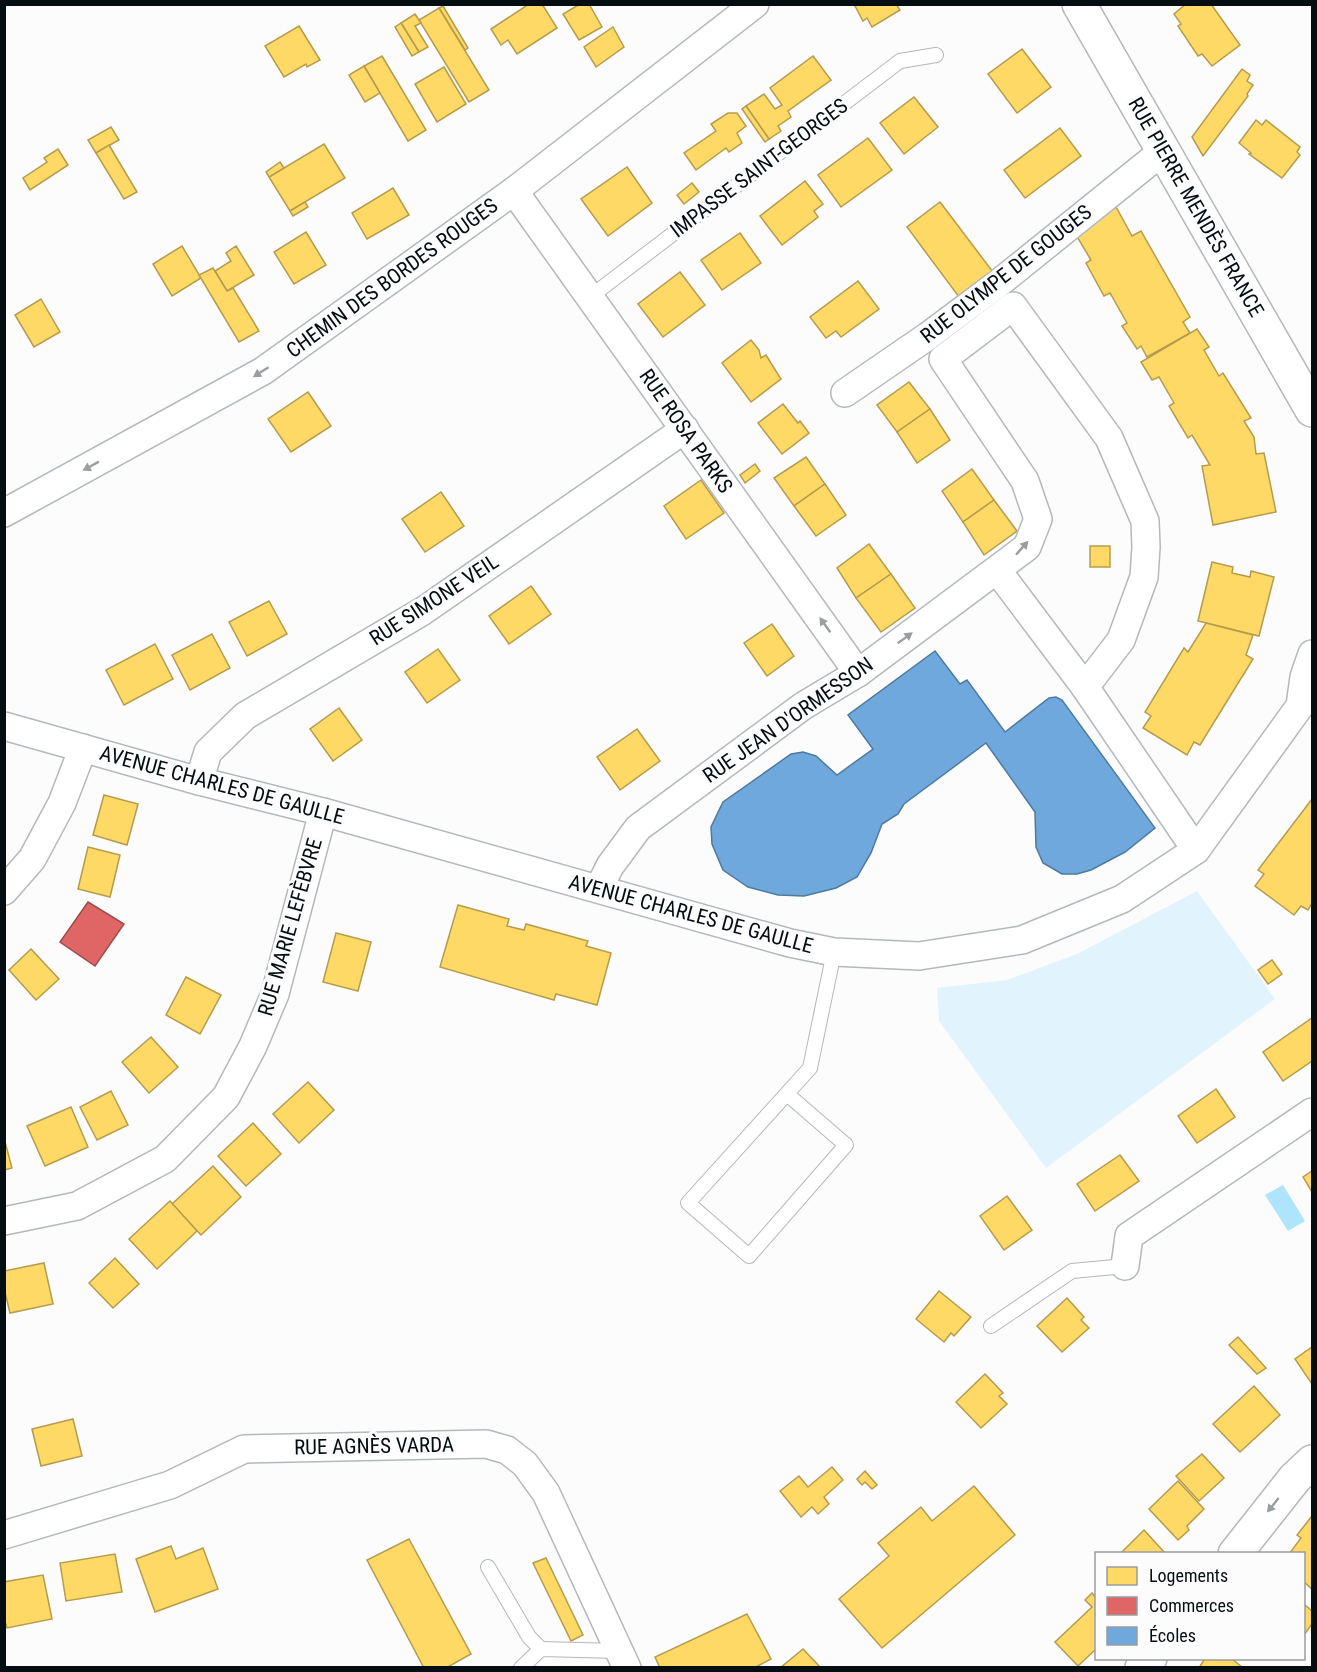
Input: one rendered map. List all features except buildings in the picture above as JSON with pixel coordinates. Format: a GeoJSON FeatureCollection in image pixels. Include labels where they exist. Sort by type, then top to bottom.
{"type":"FeatureCollection","features":[{"type":"Feature","properties":{"kind":"street","name":"CHEMIN DES BORDES ROUGES"},"geometry":{"type":"LineString","coordinates":[[4,513],[263,372],[514,191],[755,4]]}},
{"type":"Feature","properties":{"kind":"street","name":"RUE PIERRE MENDÈS FRANCE"},"geometry":{"type":"LineString","coordinates":[[1079,4],[1312,410]]}},
{"type":"Feature","properties":{"kind":"street","name":"RUE OLYMPE DE GOUGES"},"geometry":{"type":"LineString","coordinates":[[845,393],[928,336],[999,283],[1163,151]]}},
{"type":"Feature","properties":{"kind":"street","name":"RUE ROSA PARKS"},"geometry":{"type":"LineString","coordinates":[[514,191],[858,673]]}},
{"type":"Feature","properties":{"kind":"street","name":"RUE OLYMPE DE GOUGES"},"geometry":{"type":"LineString","coordinates":[[1038,519],[1025,481],[944,359],[1013,306],[1109,438],[1145,521],[1144,577],[1121,640],[1085,687]]}},
{"type":"Feature","properties":{"kind":"street","name":"RUE SIMONE VEIL"},"geometry":{"type":"LineString","coordinates":[[199,781],[208,752],[245,716],[423,611],[685,429]]}},
{"type":"Feature","properties":{"kind":"street","name":"RUE JEAN D'ORMESSON"},"geometry":{"type":"LineString","coordinates":[[599,888],[610,866],[638,828],[804,706],[858,673],[1027,547],[1038,519]]}},
{"type":"Feature","properties":{"kind":"street"},"geometry":{"type":"LineString","coordinates":[[997,570],[1085,687],[1196,850]]}},
{"type":"Feature","properties":{"kind":"street","name":"AVENUE CHARLES DE GAULLE"},"geometry":{"type":"LineString","coordinates":[[4,726],[199,781],[324,812],[728,926],[834,952],[919,956],[1022,940],[1122,899],[1196,850],[1306,703],[1304,676],[1312,654]]}},
{"type":"Feature","properties":{"kind":"street"},"geometry":{"type":"LineString","coordinates":[[4,891],[32,859],[62,803],[83,748]]}},
{"type":"Feature","properties":{"kind":"street","name":"RUE MARIE LEFÈBVRE"},"geometry":{"type":"LineString","coordinates":[[4,1221],[77,1206],[165,1160],[226,1097],[254,1046],[275,994],[324,812]]}},
{"type":"Feature","properties":{"kind":"street"},"geometry":{"type":"LineString","coordinates":[[1125,1266],[1129,1236],[1312,1112]]}},
{"type":"Feature","properties":{"kind":"street","name":"RUE AGNÈS VARDA"},"geometry":{"type":"LineString","coordinates":[[4,1534],[170,1485],[244,1449],[486,1444],[507,1450],[525,1464],[546,1493],[623,1659]]}},
{"type":"Feature","properties":{"kind":"street"},"geometry":{"type":"LineString","coordinates":[[1237,1552],[1295,1478],[1312,1462]]}},
{"type":"Feature","properties":{"kind":"lane","name":"IMPASSE SAINT-GEORGES"},"geometry":{"type":"LineString","coordinates":[[590,297],[900,61],[936,55]]}},
{"type":"Feature","properties":{"kind":"lane"},"geometry":{"type":"LineString","coordinates":[[787,1094],[846,1145],[749,1256],[688,1203],[810,1068],[834,952]]}},
{"type":"Feature","properties":{"kind":"lane"},"geometry":{"type":"LineString","coordinates":[[991,1326],[1072,1271],[1125,1266]]}},
{"type":"Feature","properties":{"kind":"lane"},"geometry":{"type":"LineString","coordinates":[[488,1567],[529,1636],[541,1649],[623,1659]]}},
{"type":"Feature","properties":{"kind":"lane"},"geometry":{"type":"LineString","coordinates":[[521,1668],[541,1649]]}},
{"type":"Feature","properties":{"kind":"shaded area"},"geometry":{"type":"Polygon","coordinates":[[[1197,891],[1275,999],[1046,1168],[939,1021],[937,988],[1007,980],[1077,954],[1197,891]]]}},
{"type":"Feature","properties":{"kind":"water"},"geometry":{"type":"Polygon","coordinates":[[[1283,1185],[1305,1221],[1288,1231],[1265,1195],[1283,1185]]]}}]}
